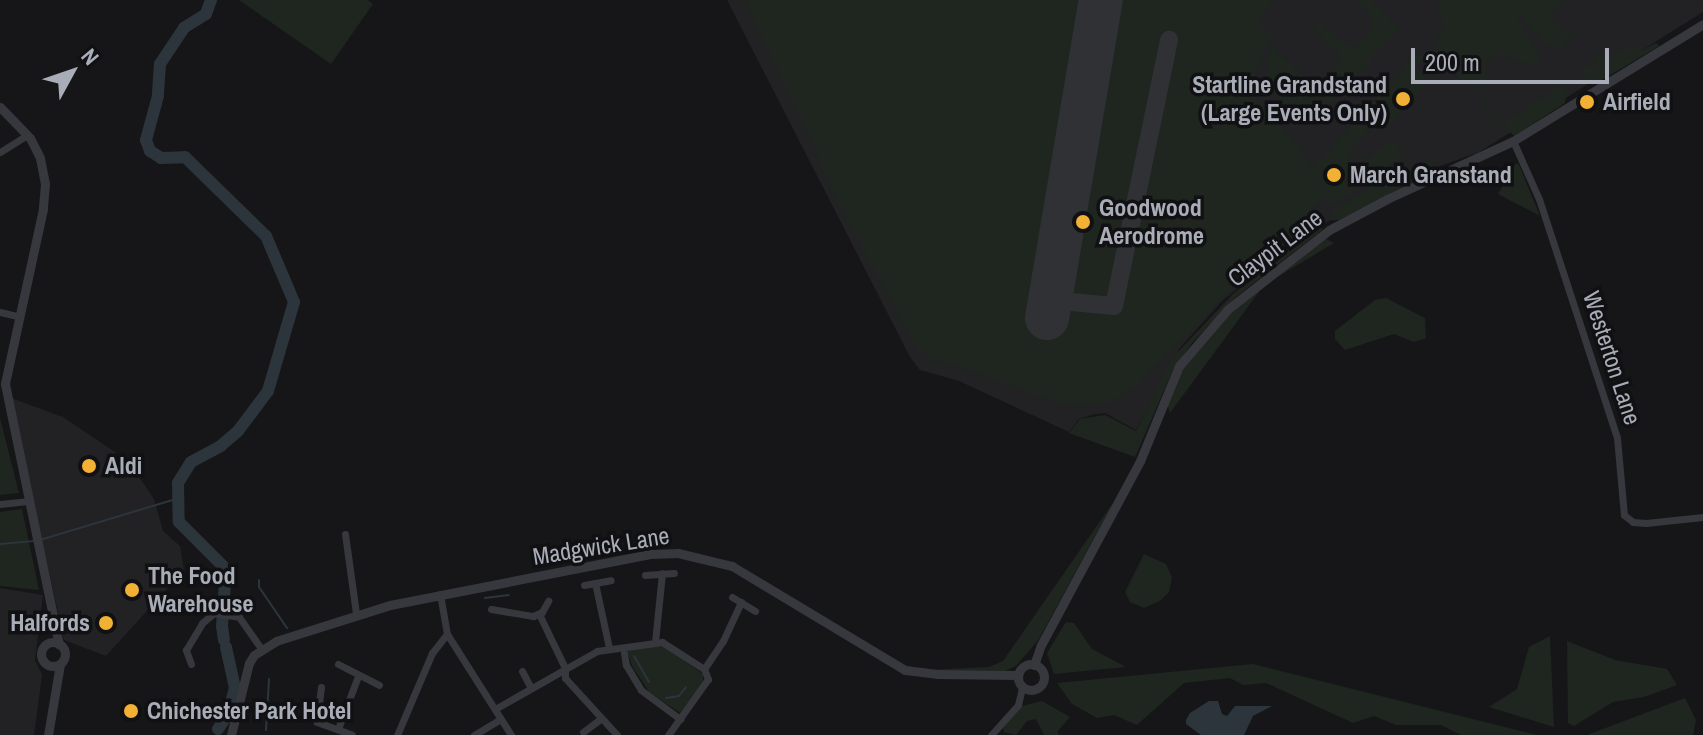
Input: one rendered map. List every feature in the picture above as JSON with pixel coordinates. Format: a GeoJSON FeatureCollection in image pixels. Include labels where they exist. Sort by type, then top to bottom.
{"type":"FeatureCollection","features":[{"type":"Feature","properties":{"kind":"street","name":"Claypit Lane"},"geometry":{"type":"LineString","coordinates":[[1034,665],[1041,645],[1138,466],[1172,378],[1203,334],[1266,276],[1329,230],[1387,199],[1513,141],[1703,24]]}},
{"type":"Feature","properties":{"kind":"street"},"geometry":{"type":"LineString","coordinates":[[0,107],[27,135],[40,158],[45,184],[43,209],[5,384],[41,549],[51,616],[65,655],[54,664]]}},
{"type":"Feature","properties":{"kind":"street"},"geometry":{"type":"LineString","coordinates":[[0,152],[27,135]]}},
{"type":"Feature","properties":{"kind":"street","name":"Westerton Lane"},"geometry":{"type":"LineString","coordinates":[[1513,141],[1539,199],[1617,438],[1624,515],[1633,522],[1646,523],[1703,517]]}},
{"type":"Feature","properties":{"kind":"street"},"geometry":{"type":"LineString","coordinates":[[0,312],[18,316]]}},
{"type":"Feature","properties":{"kind":"street"},"geometry":{"type":"LineString","coordinates":[[0,504],[30,501]]}},
{"type":"Feature","properties":{"kind":"street"},"geometry":{"type":"LineString","coordinates":[[345,534],[356,613]]}},
{"type":"Feature","properties":{"kind":"street","name":"Madgwick Lane"},"geometry":{"type":"LineString","coordinates":[[261,649],[290,635],[356,613],[650,554],[678,553],[719,561],[746,572],[905,670],[929,674],[1018,675]]}},
{"type":"Feature","properties":{"kind":"street"},"geometry":{"type":"LineString","coordinates":[[655,642],[662,573]]}},
{"type":"Feature","properties":{"kind":"street"},"geometry":{"type":"LineString","coordinates":[[645,575],[674,573]]}},
{"type":"Feature","properties":{"kind":"street"},"geometry":{"type":"LineString","coordinates":[[584,585],[611,580]]}},
{"type":"Feature","properties":{"kind":"street"},"geometry":{"type":"LineString","coordinates":[[595,583],[609,648]]}},
{"type":"Feature","properties":{"kind":"street"},"geometry":{"type":"LineString","coordinates":[[440,594],[447,634],[511,735]]}},
{"type":"Feature","properties":{"kind":"street"},"geometry":{"type":"LineString","coordinates":[[732,597],[755,611]]}},
{"type":"Feature","properties":{"kind":"street"},"geometry":{"type":"LineString","coordinates":[[539,614],[548,601]]}},
{"type":"Feature","properties":{"kind":"street"},"geometry":{"type":"LineString","coordinates":[[704,669],[723,641],[741,602]]}},
{"type":"Feature","properties":{"kind":"street"},"geometry":{"type":"LineString","coordinates":[[491,609],[539,614]]}},
{"type":"Feature","properties":{"kind":"street"},"geometry":{"type":"LineString","coordinates":[[186,653],[202,623],[216,613],[230,613],[243,621],[261,649],[249,663],[231,735]]}},
{"type":"Feature","properties":{"kind":"street"},"geometry":{"type":"LineString","coordinates":[[539,614],[565,668],[565,678],[617,735]]}},
{"type":"Feature","properties":{"kind":"street"},"geometry":{"type":"LineString","coordinates":[[51,616],[42,655],[54,664]]}},
{"type":"Feature","properties":{"kind":"street"},"geometry":{"type":"LineString","coordinates":[[397,735],[432,653],[447,634]]}},
{"type":"Feature","properties":{"kind":"street"},"geometry":{"type":"LineString","coordinates":[[495,709],[565,668],[609,648],[655,642],[673,646],[704,669],[707,684],[668,735]]}},
{"type":"Feature","properties":{"kind":"street"},"geometry":{"type":"LineString","coordinates":[[47,644],[59,644]]}},
{"type":"Feature","properties":{"kind":"street"},"geometry":{"type":"LineString","coordinates":[[175,652],[186,653]]}},
{"type":"Feature","properties":{"kind":"street"},"geometry":{"type":"LineString","coordinates":[[186,653],[191,664]]}},
{"type":"Feature","properties":{"kind":"street"},"geometry":{"type":"LineString","coordinates":[[624,653],[633,680],[641,690],[680,719]]}},
{"type":"Feature","properties":{"kind":"street"},"geometry":{"type":"LineString","coordinates":[[48,735],[55,691],[54,664]]}},
{"type":"Feature","properties":{"kind":"street"},"geometry":{"type":"LineString","coordinates":[[338,664],[379,685]]}},
{"type":"Feature","properties":{"kind":"street"},"geometry":{"type":"LineString","coordinates":[[991,735],[1018,705],[1022,687],[1018,675],[1024,666],[1034,665],[1044,674],[1042,685],[1033,690],[1022,687]]}},
{"type":"Feature","properties":{"kind":"street"},"geometry":{"type":"LineString","coordinates":[[522,671],[531,688]]}},
{"type":"Feature","properties":{"kind":"street"},"geometry":{"type":"LineString","coordinates":[[338,729],[358,676]]}},
{"type":"Feature","properties":{"kind":"street"},"geometry":{"type":"LineString","coordinates":[[321,687],[317,722],[352,735]]}},
{"type":"Feature","properties":{"kind":"street"},"geometry":{"type":"LineString","coordinates":[[474,735],[501,719]]}},
{"type":"Feature","properties":{"kind":"street"},"geometry":{"type":"LineString","coordinates":[[583,732],[600,719]]}},
{"type":"Feature","properties":{"kind":"shaded area"},"geometry":{"type":"Polygon","coordinates":[[[239,0],[368,0],[373,4],[331,64],[239,0]]]}},
{"type":"Feature","properties":{"kind":"shaded area","name":"Goodwood Aerodrome"},"geometry":{"type":"Polygon","coordinates":[[[727,0],[1703,0],[1703,12],[1479,152],[1432,169],[1299,236],[1221,302],[1179,349],[1136,430],[1105,413],[1079,419],[1069,432],[959,381],[920,370],[910,357],[727,0]]]}},
{"type":"Feature","properties":{"kind":"shaded area","name":"Goodwood Aerodrome"},"geometry":{"type":"Polygon","coordinates":[[[744,0],[1274,0],[1257,20],[1273,35],[1255,70],[1259,90],[1253,96],[1304,151],[1303,157],[1313,168],[1416,55],[1426,53],[1435,63],[1426,56],[1423,59],[1416,68],[1430,81],[1387,126],[1377,120],[1347,155],[1359,166],[1391,139],[1402,152],[1401,160],[1333,205],[1323,198],[1302,218],[1293,236],[1230,290],[1134,389],[1106,404],[1066,406],[961,367],[929,360],[916,348],[830,187],[812,141],[744,0]]]}},
{"type":"Feature","properties":{"kind":"shaded area"},"geometry":{"type":"Polygon","coordinates":[[[1354,0],[1370,0],[1399,29],[1317,119],[1311,116],[1303,125],[1296,117],[1300,113],[1289,102],[1284,105],[1265,84],[1268,55],[1272,47],[1312,85],[1316,81],[1321,84],[1341,63],[1337,58],[1339,54],[1314,31],[1321,23],[1347,47],[1350,44],[1355,47],[1374,27],[1370,22],[1373,18],[1354,0]]]}},
{"type":"Feature","properties":{"kind":"shaded area"},"geometry":{"type":"Polygon","coordinates":[[[1435,0],[1565,0],[1551,16],[1566,35],[1585,25],[1559,50],[1539,38],[1519,14],[1517,16],[1540,56],[1539,63],[1532,65],[1499,54],[1488,62],[1484,73],[1489,83],[1480,87],[1463,82],[1439,58],[1435,40],[1445,25],[1436,14],[1441,7],[1435,0]]]}},
{"type":"Feature","properties":{"kind":"shaded area"},"geometry":{"type":"Polygon","coordinates":[[[1656,43],[1659,46],[1597,83],[1591,83],[1578,73],[1588,64],[1592,68],[1597,64],[1593,60],[1597,54],[1604,58],[1632,46],[1640,51],[1656,43]]]}},
{"type":"Feature","properties":{"kind":"shaded area"},"geometry":{"type":"Polygon","coordinates":[[[1562,84],[1566,92],[1565,103],[1514,136],[1481,104],[1483,100],[1505,123],[1562,84]]]}},
{"type":"Feature","properties":{"kind":"shaded area"},"geometry":{"type":"Polygon","coordinates":[[[1426,160],[1434,165],[1435,174],[1339,220],[1330,220],[1332,212],[1405,165],[1413,170],[1426,160]]]}},
{"type":"Feature","properties":{"kind":"shaded area"},"geometry":{"type":"Polygon","coordinates":[[[1516,163],[1519,165],[1540,216],[1498,194],[1516,163]]]}},
{"type":"Feature","properties":{"kind":"shaded area"},"geometry":{"type":"Polygon","coordinates":[[[1322,225],[1322,230],[1236,297],[1192,343],[1173,370],[1135,457],[1069,433],[1080,419],[1105,415],[1136,431],[1173,357],[1233,294],[1300,238],[1322,225]]]}},
{"type":"Feature","properties":{"kind":"shaded area"},"geometry":{"type":"Polygon","coordinates":[[[1324,238],[1334,243],[1265,284],[1324,238]]]}},
{"type":"Feature","properties":{"kind":"shaded area"},"geometry":{"type":"Polygon","coordinates":[[[1264,286],[1170,413],[1167,404],[1185,363],[1230,312],[1264,286]]]}},
{"type":"Feature","properties":{"kind":"shaded area"},"geometry":{"type":"Polygon","coordinates":[[[1386,298],[1425,318],[1426,338],[1414,342],[1394,334],[1345,350],[1335,339],[1335,331],[1375,300],[1386,298]]]}},
{"type":"Feature","properties":{"kind":"shaded area"},"geometry":{"type":"Polygon","coordinates":[[[11,398],[63,417],[128,461],[154,499],[163,531],[180,546],[184,570],[106,656],[64,640],[11,398]]]}},
{"type":"Feature","properties":{"kind":"shaded area"},"geometry":{"type":"Polygon","coordinates":[[[0,418],[19,493],[0,495],[0,418]]]}},
{"type":"Feature","properties":{"kind":"shaded area"},"geometry":{"type":"Polygon","coordinates":[[[1114,501],[1039,639],[1016,666],[1005,671],[926,670],[989,667],[1003,661],[1114,501]]]}},
{"type":"Feature","properties":{"kind":"shaded area"},"geometry":{"type":"Polygon","coordinates":[[[22,509],[39,590],[0,586],[0,512],[22,509]]]}},
{"type":"Feature","properties":{"kind":"shaded area"},"geometry":{"type":"Polygon","coordinates":[[[1144,554],[1166,564],[1172,578],[1169,592],[1160,601],[1144,608],[1130,602],[1125,592],[1144,554]]]}},
{"type":"Feature","properties":{"kind":"shaded area"},"geometry":{"type":"Polygon","coordinates":[[[0,588],[43,595],[35,660],[42,675],[34,735],[0,735],[0,588]]]}},
{"type":"Feature","properties":{"kind":"shaded area"},"geometry":{"type":"Polygon","coordinates":[[[1066,622],[1074,623],[1092,649],[1126,667],[1054,674],[1047,653],[1066,622]]]}},
{"type":"Feature","properties":{"kind":"shaded area"},"geometry":{"type":"Polygon","coordinates":[[[1550,636],[1554,727],[1489,707],[1517,689],[1529,647],[1550,636]]]}},
{"type":"Feature","properties":{"kind":"shaded area"},"geometry":{"type":"Polygon","coordinates":[[[1567,641],[1615,660],[1667,669],[1677,685],[1644,697],[1613,702],[1574,726],[1568,723],[1567,641]]]}},
{"type":"Feature","properties":{"kind":"shaded area"},"geometry":{"type":"Polygon","coordinates":[[[655,645],[665,647],[703,674],[703,683],[680,713],[649,692],[632,666],[627,650],[655,645]]]}},
{"type":"Feature","properties":{"kind":"shaded area"},"geometry":{"type":"Polygon","coordinates":[[[1253,664],[1537,735],[1461,735],[1441,725],[1396,725],[1374,716],[1353,723],[1266,683],[1243,685],[1230,678],[1184,683],[1137,725],[1114,715],[1097,718],[1072,704],[1057,683],[1253,664]]]}},
{"type":"Feature","properties":{"kind":"shaded area"},"geometry":{"type":"Polygon","coordinates":[[[1685,698],[1696,720],[1693,735],[1587,735],[1685,698]]]}},
{"type":"Feature","properties":{"kind":"shaded area"},"geometry":{"type":"Polygon","coordinates":[[[1042,701],[1070,717],[1057,732],[1059,735],[1044,735],[1036,719],[1027,721],[1016,735],[1004,732],[1003,727],[1022,706],[1042,701]]]}},
{"type":"Feature","properties":{"kind":"shaded area"},"geometry":{"type":"Polygon","coordinates":[[[1209,701],[1218,701],[1222,714],[1227,716],[1235,706],[1272,706],[1253,716],[1244,735],[1201,735],[1186,724],[1186,720],[1190,713],[1209,701]]]}},
{"type":"Feature","properties":{"kind":"waterway"},"geometry":{"type":"LineString","coordinates":[[211,0],[206,14],[184,28],[160,64],[158,96],[146,140],[150,151],[161,158],[185,157],[266,236],[294,302],[268,391],[238,431],[221,446],[191,462],[178,483],[179,522],[226,569],[224,640]]}},
{"type":"Feature","properties":{"kind":"waterway"},"geometry":{"type":"LineString","coordinates":[[40,540],[176,499]]}},
{"type":"Feature","properties":{"kind":"waterway"},"geometry":{"type":"LineString","coordinates":[[0,544],[33,541]]}},
{"type":"Feature","properties":{"kind":"waterway"},"geometry":{"type":"LineString","coordinates":[[259,580],[259,587],[287,628]]}},
{"type":"Feature","properties":{"kind":"waterway"},"geometry":{"type":"LineString","coordinates":[[485,598],[509,595]]}},
{"type":"Feature","properties":{"kind":"waterway"},"geometry":{"type":"LineString","coordinates":[[218,729],[228,714],[235,688],[226,647]]}},
{"type":"Feature","properties":{"kind":"waterway"},"geometry":{"type":"LineString","coordinates":[[634,656],[649,682]]}},
{"type":"Feature","properties":{"kind":"waterway"},"geometry":{"type":"LineString","coordinates":[[266,730],[269,679]]}},
{"type":"Feature","properties":{"kind":"waterway"},"geometry":{"type":"LineString","coordinates":[[666,698],[679,696],[686,687]]}},
{"type":"Feature","properties":{"kind":"taxiway"},"geometry":{"type":"LineString","coordinates":[[1050,300],[1114,306],[1169,40]]}},
{"type":"Feature","properties":{"kind":"runway"},"geometry":{"type":"LineString","coordinates":[[1047,318],[1101,0]]}},
{"type":"Feature","properties":{"kind":"place","name":"Startline Grandstand (Large Events Only)"},"geometry":{"type":"Point","coordinates":[1403,99]}},
{"type":"Feature","properties":{"kind":"place","name":"Airfield"},"geometry":{"type":"Point","coordinates":[1587,102]}},
{"type":"Feature","properties":{"kind":"place","name":"March Granstand"},"geometry":{"type":"Point","coordinates":[1334,175]}},
{"type":"Feature","properties":{"kind":"place","name":"Goodwood Aerodrome"},"geometry":{"type":"Point","coordinates":[1083,222]}},
{"type":"Feature","properties":{"kind":"place","name":"Aldi"},"geometry":{"type":"Point","coordinates":[89,466]}},
{"type":"Feature","properties":{"kind":"place","name":"The Food Warehouse"},"geometry":{"type":"Point","coordinates":[132,590]}},
{"type":"Feature","properties":{"kind":"place","name":"Halfords"},"geometry":{"type":"Point","coordinates":[106,623]}},
{"type":"Feature","properties":{"kind":"place","name":"Chichester Park Hotel"},"geometry":{"type":"Point","coordinates":[131,711]}}]}
